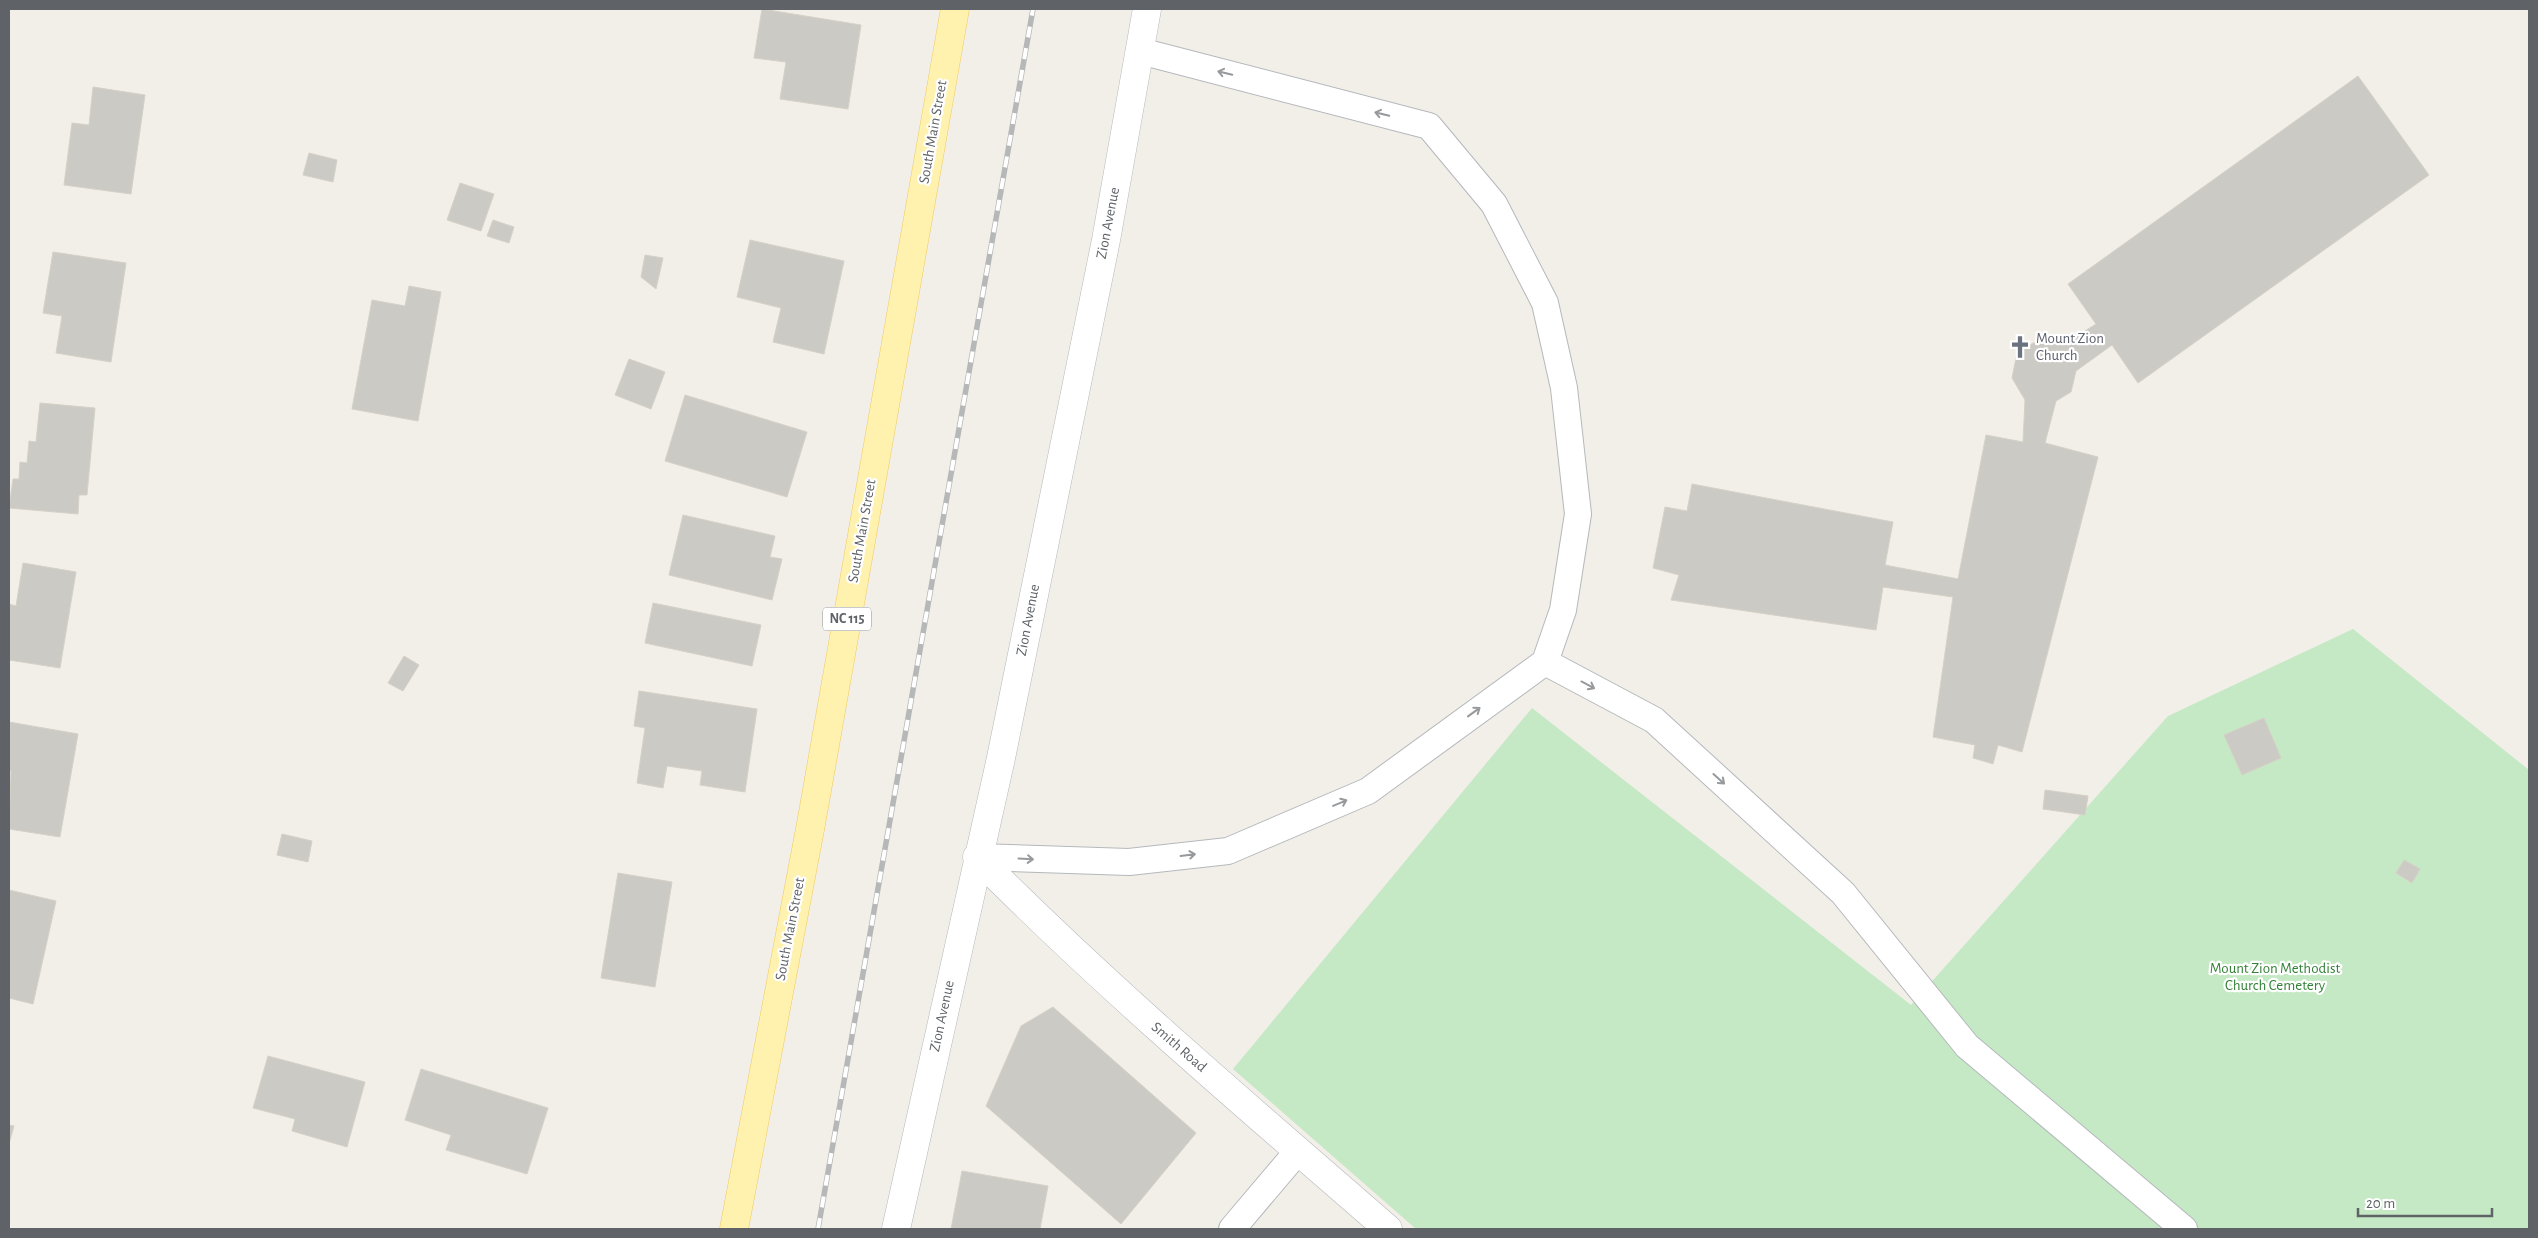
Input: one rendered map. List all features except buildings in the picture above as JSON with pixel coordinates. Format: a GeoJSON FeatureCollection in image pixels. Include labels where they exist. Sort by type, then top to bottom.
{"type":"FeatureCollection","features":[{"type":"Feature","properties":{"kind":"main road","name":"South Main Street"},"geometry":{"type":"LineString","coordinates":[[734,1229],[810,824],[955,9]]}},
{"type":"Feature","properties":{"kind":"street","name":"Zion Avenue"},"geometry":{"type":"LineString","coordinates":[[896,1229],[977,857],[1001,758],[1100,269],[1147,9]]}},
{"type":"Feature","properties":{"kind":"street","name":"Smith Road"},"geometry":{"type":"LineString","coordinates":[[977,857],[1051,932],[1388,1229]]}},
{"type":"Feature","properties":{"kind":"lane"},"geometry":{"type":"LineString","coordinates":[[977,857],[1129,862],[1228,851],[1368,791],[1545,662],[1563,610],[1578,514],[1564,388],[1544,303],[1494,204],[1429,126],[1140,52]]}},
{"type":"Feature","properties":{"kind":"lane"},"geometry":{"type":"LineString","coordinates":[[1545,662],[1654,720],[1843,893],[1967,1046],[2184,1229]]}},
{"type":"Feature","properties":{"kind":"lane"},"geometry":{"type":"LineString","coordinates":[[1232,1229],[1298,1151]]}},
{"type":"Feature","properties":{"kind":"green space","name":"Mount Zion Methodist Church Cemetery"},"geometry":{"type":"Polygon","coordinates":[[[2353,629],[2529,770],[2529,1229],[1416,1229],[1233,1069],[1532,708],[1911,1005],[2168,716],[2353,629]]]}},
{"type":"Feature","properties":{"kind":"railway"},"geometry":{"type":"LineString","coordinates":[[818,1229],[1033,9]]}},
{"type":"Feature","properties":{"kind":"place","name":"Mount Zion Church"},"geometry":{"type":"Point","coordinates":[2020,347]}}]}
